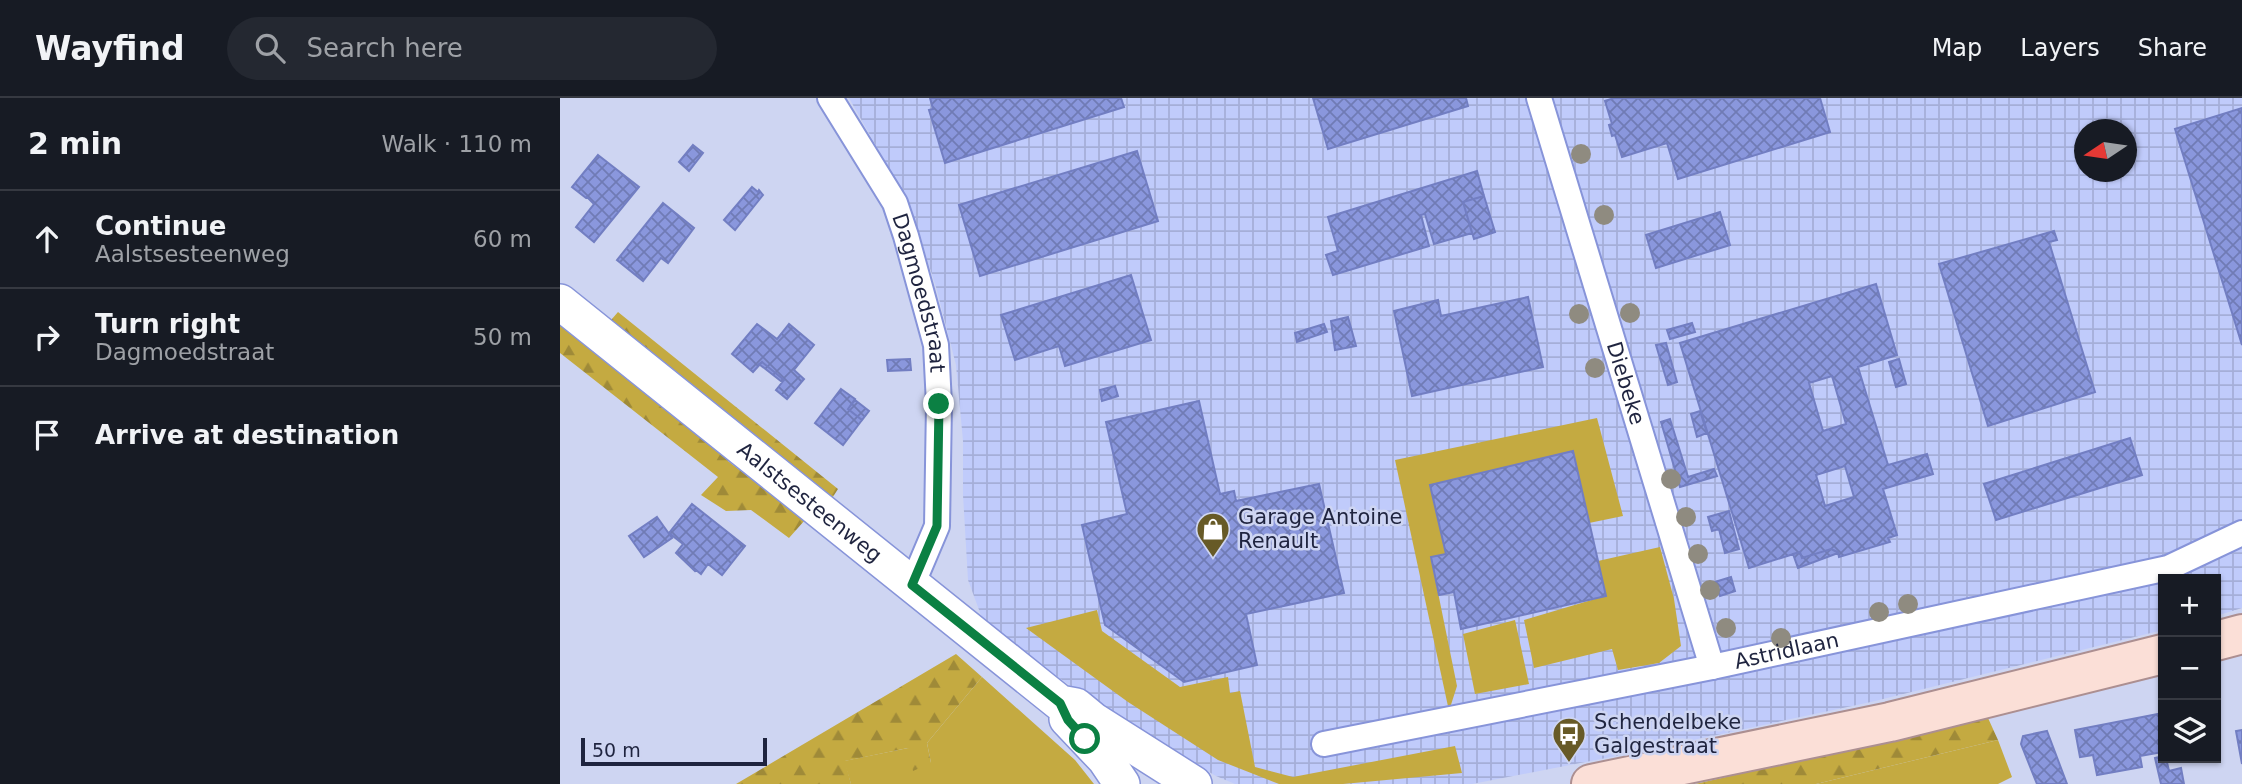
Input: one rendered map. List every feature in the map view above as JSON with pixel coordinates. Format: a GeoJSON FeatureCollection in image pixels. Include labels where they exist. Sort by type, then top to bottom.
{"type":"FeatureCollection","features":[{"type":"Feature","properties":{"kind":"main road","name":"Aalstsesteenweg"},"geometry":{"type":"LineString","coordinates":[[560,302],[1060,703],[1068,720],[1105,759],[1122,784]]}},
{"type":"Feature","properties":{"kind":"main road"},"geometry":{"type":"LineString","coordinates":[[2221,640],[2242,634]]}},
{"type":"Feature","properties":{"kind":"main road"},"geometry":{"type":"LineString","coordinates":[[1591,784],[1890,722],[2158,655]]}},
{"type":"Feature","properties":{"kind":"main road","name":"Aalstsesteenweg"},"geometry":{"type":"LineString","coordinates":[[1060,703],[1076,706],[1093,720],[1194,784]]}},
{"type":"Feature","properties":{"kind":"street","name":"Dagmoedstraat"},"geometry":{"type":"LineString","coordinates":[[830,98],[895,203],[936,345],[939,404],[937,526],[912,585]]}},
{"type":"Feature","properties":{"kind":"street","name":"Diebeke"},"geometry":{"type":"LineString","coordinates":[[1539,98],[1712,667]]}},
{"type":"Feature","properties":{"kind":"street","name":"Astridlaan"},"geometry":{"type":"LineString","coordinates":[[1324,744],[1712,667],[2168,568],[2242,533]]}},
{"type":"Feature","properties":{"kind":"shaded area"},"geometry":{"type":"Polygon","coordinates":[[[849,98],[2242,98],[2242,608],[2221,614],[2221,574],[2158,574],[2158,631],[1871,702],[1472,784],[1235,784],[1132,728],[1001,638],[982,618],[968,580],[963,441],[956,365],[936,287],[909,204],[849,98]]]}},
{"type":"Feature","properties":{"kind":"green space"},"geometry":{"type":"Polygon","coordinates":[[[618,312],[838,489],[827,506],[745,439],[728,461],[805,520],[789,538],[751,510],[726,511],[701,495],[718,477],[560,353],[560,318],[592,342],[618,312]]]}},
{"type":"Feature","properties":{"kind":"green space"},"geometry":{"type":"Polygon","coordinates":[[[1597,418],[1623,516],[1589,523],[1573,451],[1430,485],[1446,554],[1431,558],[1457,686],[1449,711],[1395,460],[1597,418]]]}},
{"type":"Feature","properties":{"kind":"green space"},"geometry":{"type":"Polygon","coordinates":[[[1660,547],[1674,599],[1681,646],[1659,663],[1618,670],[1612,649],[1534,668],[1524,620],[1605,596],[1598,561],[1660,547]]]}},
{"type":"Feature","properties":{"kind":"green space"},"geometry":{"type":"Polygon","coordinates":[[[1097,610],[1102,631],[1180,687],[1228,677],[1230,693],[1240,691],[1255,767],[1293,777],[1455,746],[1462,773],[1343,784],[1279,784],[1218,760],[1128,702],[1026,628],[1097,610]]]}},
{"type":"Feature","properties":{"kind":"green space"},"geometry":{"type":"Polygon","coordinates":[[[1515,620],[1529,684],[1475,694],[1463,634],[1515,620]]]}},
{"type":"Feature","properties":{"kind":"green space"},"geometry":{"type":"Polygon","coordinates":[[[956,654],[982,677],[927,743],[931,763],[913,771],[908,748],[845,761],[851,784],[736,784],[956,654]]]}},
{"type":"Feature","properties":{"kind":"green space"},"geometry":{"type":"Polygon","coordinates":[[[982,677],[1075,760],[1094,784],[851,784],[844,761],[908,748],[931,763],[927,743],[982,677]]]}},
{"type":"Feature","properties":{"kind":"green space"},"geometry":{"type":"Polygon","coordinates":[[[1988,718],[1998,740],[1816,784],[1695,784],[1988,718]]]}},
{"type":"Feature","properties":{"kind":"green space"},"geometry":{"type":"Polygon","coordinates":[[[1998,740],[2012,777],[1998,784],[1816,784],[1998,740]]]}},
{"type":"Feature","properties":{"kind":"building"},"geometry":{"type":"Polygon","coordinates":[[[930,98],[1121,98],[1124,107],[945,163],[929,110],[933,109],[930,98]]]}},
{"type":"Feature","properties":{"kind":"building"},"geometry":{"type":"Polygon","coordinates":[[[1313,98],[1466,98],[1468,106],[1328,149],[1313,98]]]}},
{"type":"Feature","properties":{"kind":"building"},"geometry":{"type":"Polygon","coordinates":[[[1614,98],[1820,98],[1830,132],[1678,179],[1667,143],[1622,157],[1615,135],[1612,136],[1609,125],[1612,124],[1605,101],[1614,98]]]}},
{"type":"Feature","properties":{"kind":"building"},"geometry":{"type":"Polygon","coordinates":[[[2242,108],[2242,345],[2175,129],[2242,108]]]}},
{"type":"Feature","properties":{"kind":"building"},"geometry":{"type":"Polygon","coordinates":[[[693,145],[703,153],[689,171],[679,162],[693,145]]]}},
{"type":"Feature","properties":{"kind":"building"},"geometry":{"type":"Polygon","coordinates":[[[1137,151],[1158,221],[980,276],[959,205],[1137,151]]]}},
{"type":"Feature","properties":{"kind":"building"},"geometry":{"type":"Polygon","coordinates":[[[598,155],[639,187],[594,242],[576,227],[594,204],[572,187],[598,155]]]}},
{"type":"Feature","properties":{"kind":"building"},"geometry":{"type":"Polygon","coordinates":[[[1477,171],[1484,196],[1463,202],[1472,233],[1434,244],[1425,214],[1421,215],[1429,246],[1333,275],[1326,255],[1338,251],[1328,217],[1477,171]]]}},
{"type":"Feature","properties":{"kind":"building"},"geometry":{"type":"Polygon","coordinates":[[[752,187],[763,195],[735,230],[724,220],[752,187]]]}},
{"type":"Feature","properties":{"kind":"building"},"geometry":{"type":"Polygon","coordinates":[[[1484,196],[1495,232],[1474,239],[1463,202],[1484,196]]]}},
{"type":"Feature","properties":{"kind":"building"},"geometry":{"type":"Polygon","coordinates":[[[663,203],[694,228],[668,263],[661,258],[643,281],[617,260],[663,203]]]}},
{"type":"Feature","properties":{"kind":"building"},"geometry":{"type":"Polygon","coordinates":[[[1720,212],[1730,245],[1656,268],[1646,235],[1720,212]]]}},
{"type":"Feature","properties":{"kind":"building"},"geometry":{"type":"Polygon","coordinates":[[[2054,231],[2057,240],[2049,242],[2095,392],[1988,426],[1939,264],[2054,231]]]}},
{"type":"Feature","properties":{"kind":"building"},"geometry":{"type":"Polygon","coordinates":[[[1131,275],[1151,340],[1065,366],[1059,346],[1015,360],[1001,315],[1131,275]]]}},
{"type":"Feature","properties":{"kind":"building"},"geometry":{"type":"Polygon","coordinates":[[[1876,284],[1897,355],[1858,367],[1888,465],[1927,454],[1933,474],[1883,489],[1897,535],[1888,538],[1890,542],[1839,557],[1838,552],[1831,549],[1802,558],[1800,552],[1749,568],[1680,343],[1876,284]],[[1832,376],[1809,383],[1823,431],[1846,424],[1832,376]],[[1845,466],[1816,475],[1825,506],[1854,497],[1845,466]]]}},
{"type":"Feature","properties":{"kind":"building"},"geometry":{"type":"Polygon","coordinates":[[[1528,297],[1543,367],[1412,396],[1394,311],[1438,300],[1441,316],[1528,297]]]}},
{"type":"Feature","properties":{"kind":"building"},"geometry":{"type":"Polygon","coordinates":[[[1348,317],[1356,346],[1335,350],[1331,321],[1348,317]]]}},
{"type":"Feature","properties":{"kind":"building"},"geometry":{"type":"Polygon","coordinates":[[[1692,323],[1695,332],[1670,339],[1667,330],[1692,323]]]}},
{"type":"Feature","properties":{"kind":"building"},"geometry":{"type":"Polygon","coordinates":[[[757,324],[777,339],[789,324],[814,345],[794,370],[804,379],[787,399],[776,390],[784,380],[762,362],[753,372],[732,354],[757,324]]]}},
{"type":"Feature","properties":{"kind":"building"},"geometry":{"type":"Polygon","coordinates":[[[1324,324],[1327,332],[1297,342],[1295,333],[1324,324]]]}},
{"type":"Feature","properties":{"kind":"building"},"geometry":{"type":"Polygon","coordinates":[[[1666,343],[1677,382],[1668,385],[1656,345],[1666,343]]]}},
{"type":"Feature","properties":{"kind":"building"},"geometry":{"type":"Polygon","coordinates":[[[910,359],[911,370],[888,371],[887,360],[910,359]]]}},
{"type":"Feature","properties":{"kind":"building"},"geometry":{"type":"Polygon","coordinates":[[[1899,359],[1906,384],[1896,387],[1889,362],[1899,359]]]}},
{"type":"Feature","properties":{"kind":"building"},"geometry":{"type":"Polygon","coordinates":[[[762,362],[784,380],[782,382],[759,364],[762,362]]]}},
{"type":"Feature","properties":{"kind":"building"},"geometry":{"type":"Polygon","coordinates":[[[1115,386],[1118,396],[1102,401],[1100,390],[1115,386]]]}},
{"type":"Feature","properties":{"kind":"building"},"geometry":{"type":"Polygon","coordinates":[[[841,389],[855,399],[848,409],[862,420],[843,445],[815,423],[841,389]]]}},
{"type":"Feature","properties":{"kind":"building"},"geometry":{"type":"Polygon","coordinates":[[[855,400],[869,411],[862,420],[848,409],[855,400]]]}},
{"type":"Feature","properties":{"kind":"building","name":"Garage Antoine Renault"},"geometry":{"type":"Polygon","coordinates":[[[1199,401],[1220,494],[1234,491],[1236,501],[1319,484],[1344,593],[1246,614],[1257,665],[1184,682],[1105,625],[1082,525],[1127,514],[1106,422],[1199,401]]]}},
{"type":"Feature","properties":{"kind":"building"},"geometry":{"type":"Polygon","coordinates":[[[1700,411],[1707,433],[1697,437],[1691,414],[1700,411]]]}},
{"type":"Feature","properties":{"kind":"building"},"geometry":{"type":"Polygon","coordinates":[[[1670,419],[1688,477],[1714,469],[1717,476],[1680,487],[1661,422],[1670,419]]]}},
{"type":"Feature","properties":{"kind":"building"},"geometry":{"type":"Polygon","coordinates":[[[2130,438],[2142,475],[1996,520],[1984,484],[2130,438]]]}},
{"type":"Feature","properties":{"kind":"building"},"geometry":{"type":"Polygon","coordinates":[[[1573,451],[1606,596],[1461,629],[1454,592],[1439,595],[1431,557],[1446,554],[1430,485],[1573,451]]]}},
{"type":"Feature","properties":{"kind":"building"},"geometry":{"type":"Polygon","coordinates":[[[692,504],[745,546],[722,575],[708,564],[701,574],[676,553],[683,544],[669,533],[692,504]]]}},
{"type":"Feature","properties":{"kind":"building"},"geometry":{"type":"Polygon","coordinates":[[[1729,511],[1739,549],[1725,553],[1719,529],[1712,531],[1708,517],[1729,511]]]}},
{"type":"Feature","properties":{"kind":"building"},"geometry":{"type":"Polygon","coordinates":[[[657,517],[672,538],[644,557],[629,536],[657,517]]]}},
{"type":"Feature","properties":{"kind":"building"},"geometry":{"type":"Polygon","coordinates":[[[1831,549],[1838,553],[1798,568],[1793,554],[1800,552],[1802,558],[1831,549]]]}},
{"type":"Feature","properties":{"kind":"building"},"geometry":{"type":"Polygon","coordinates":[[[1731,577],[1735,591],[1720,596],[1715,582],[1731,577]]]}},
{"type":"Feature","properties":{"kind":"building"},"geometry":{"type":"Polygon","coordinates":[[[2158,714],[2158,753],[2140,756],[2142,767],[2097,775],[2093,755],[2080,757],[2075,730],[2158,714]]]}},
{"type":"Feature","properties":{"kind":"building"},"geometry":{"type":"Polygon","coordinates":[[[2242,730],[2242,764],[2236,731],[2242,730]]]}},
{"type":"Feature","properties":{"kind":"building"},"geometry":{"type":"Polygon","coordinates":[[[2047,731],[2067,784],[2037,784],[2021,744],[2023,736],[2047,731]]]}},
{"type":"Feature","properties":{"kind":"building"},"geometry":{"type":"Polygon","coordinates":[[[2158,757],[2158,763],[2167,763],[2169,771],[2181,768],[2184,784],[2161,784],[2155,758],[2158,757]]]}},
{"type":"Feature","properties":{"kind":"place","name":"Garage Antoine Renault"},"geometry":{"type":"Point","coordinates":[1213,559]}},
{"type":"Feature","properties":{"kind":"place","name":"Schendelbeke Galgestraat"},"geometry":{"type":"Point","coordinates":[1569,764]}},
{"type":"Feature","properties":{"kind":"route"},"geometry":{"type":"LineString","coordinates":[[939,404],[937,526],[912,585],[1060,703],[1068,720],[1085,739]]}}]}
